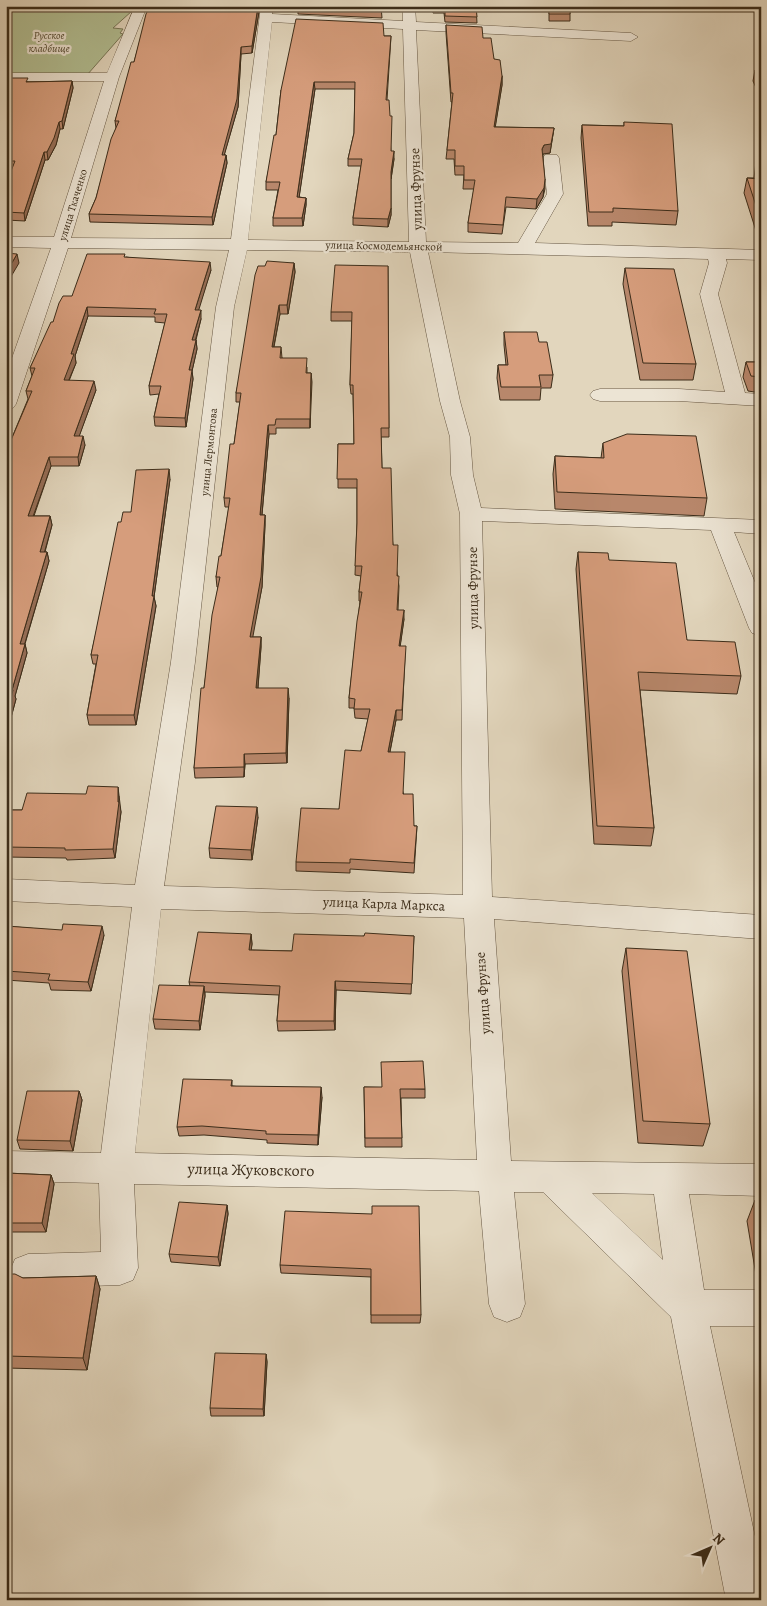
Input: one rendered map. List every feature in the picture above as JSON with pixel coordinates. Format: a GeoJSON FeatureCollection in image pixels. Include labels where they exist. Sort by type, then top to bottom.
{"type":"FeatureCollection","features":[{"type":"Feature","properties":{"kind":"street","name":"улица Ткаченко"},"geometry":{"type":"LineString","coordinates":[[6,404],[61,244],[112,77],[141,6]]}},
{"type":"Feature","properties":{"kind":"street","name":"улица Фрунзе"},"geometry":{"type":"LineString","coordinates":[[409,6],[418,247],[450,401],[460,437],[462,475],[472,514],[478,907],[495,1175],[506,1304]]}},
{"type":"Feature","properties":{"kind":"street"},"geometry":{"type":"LineString","coordinates":[[267,12],[410,25],[631,37]]}},
{"type":"Feature","properties":{"kind":"street","name":"улица Лермонтова"},"geometry":{"type":"LineString","coordinates":[[28,1271],[120,1268],[116,1167],[148,897],[183,662],[225,307],[239,244],[267,12]]}},
{"type":"Feature","properties":{"kind":"street"},"geometry":{"type":"LineString","coordinates":[[6,77],[112,77]]}},
{"type":"Feature","properties":{"kind":"street"},"geometry":{"type":"LineString","coordinates":[[524,248],[555,194],[552,158]]}},
{"type":"Feature","properties":{"kind":"street","name":"улица Космодемьянской"},"geometry":{"type":"LineString","coordinates":[[6,242],[524,248],[761,255]]}},
{"type":"Feature","properties":{"kind":"street"},"geometry":{"type":"LineString","coordinates":[[716,254],[718,263],[709,294],[737,400]]}},
{"type":"Feature","properties":{"kind":"street"},"geometry":{"type":"LineString","coordinates":[[600,395],[679,395],[761,400]]}},
{"type":"Feature","properties":{"kind":"street"},"geometry":{"type":"LineString","coordinates":[[472,514],[761,527]]}},
{"type":"Feature","properties":{"kind":"street"},"geometry":{"type":"LineString","coordinates":[[720,524],[761,628]]}},
{"type":"Feature","properties":{"kind":"street","name":"улица Карла Маркса"},"geometry":{"type":"LineString","coordinates":[[6,890],[148,897],[478,907],[761,927]]}},
{"type":"Feature","properties":{"kind":"street","name":"улица Жуковского"},"geometry":{"type":"LineString","coordinates":[[6,1166],[495,1175],[551,1178],[761,1180]]}},
{"type":"Feature","properties":{"kind":"street"},"geometry":{"type":"LineString","coordinates":[[551,1178],[688,1308],[761,1308]]}},
{"type":"Feature","properties":{"kind":"street"},"geometry":{"type":"LineString","coordinates":[[669,1178],[688,1308],[747,1600]]}},
{"type":"Feature","properties":{"kind":"green space","name":"Русское кладбище"},"geometry":{"type":"Polygon","coordinates":[[[6,6],[132,11],[113,28],[123,29],[120,33],[123,34],[87,75],[6,74],[6,6]]]}},
{"type":"Feature","properties":{"kind":"building"},"geometry":{"type":"Polygon","coordinates":[[[150,6],[258,6],[252,46],[241,47],[237,99],[222,155],[226,155],[212,217],[89,214],[96,198],[111,139],[119,121],[115,121],[131,62],[134,62],[146,14],[150,6]]]}},
{"type":"Feature","properties":{"kind":"building"},"geometry":{"type":"Polygon","coordinates":[[[381,6],[382,11],[298,7],[381,6]]]}},
{"type":"Feature","properties":{"kind":"building"},"geometry":{"type":"Polygon","coordinates":[[[433,6],[476,6],[477,17],[445,16],[445,8],[433,8],[433,6]]]}},
{"type":"Feature","properties":{"kind":"building"},"geometry":{"type":"Polygon","coordinates":[[[549,6],[570,6],[570,14],[549,14],[549,6]]]}},
{"type":"Feature","properties":{"kind":"building"},"geometry":{"type":"Polygon","coordinates":[[[296,19],[383,23],[384,36],[391,36],[386,100],[389,100],[390,116],[392,116],[391,151],[394,151],[391,172],[391,208],[388,219],[353,218],[362,159],[348,159],[354,133],[355,82],[314,82],[297,197],[306,198],[302,218],[273,218],[280,182],[266,182],[274,135],[276,135],[281,90],[296,19]]]}},
{"type":"Feature","properties":{"kind":"building"},"geometry":{"type":"Polygon","coordinates":[[[446,25],[482,27],[483,38],[491,38],[494,59],[500,60],[502,76],[494,127],[554,128],[551,144],[544,145],[542,149],[544,188],[537,199],[506,197],[503,225],[468,223],[475,180],[464,180],[464,166],[455,166],[455,150],[447,150],[453,93],[451,93],[446,25]]]}},
{"type":"Feature","properties":{"kind":"building"},"geometry":{"type":"Polygon","coordinates":[[[755,70],[761,70],[761,83],[755,70]]]}},
{"type":"Feature","properties":{"kind":"building"},"geometry":{"type":"Polygon","coordinates":[[[6,78],[28,78],[26,82],[72,81],[62,121],[59,122],[47,152],[44,152],[24,213],[6,212],[6,184],[15,161],[6,161],[6,78]]]}},
{"type":"Feature","properties":{"kind":"building"},"geometry":{"type":"Polygon","coordinates":[[[624,122],[672,124],[678,211],[613,208],[613,212],[589,212],[582,125],[624,126],[624,122]]]}},
{"type":"Feature","properties":{"kind":"building"},"geometry":{"type":"Polygon","coordinates":[[[756,162],[761,162],[761,176],[756,162]]]}},
{"type":"Feature","properties":{"kind":"building"},"geometry":{"type":"Polygon","coordinates":[[[747,178],[761,179],[761,218],[760,218],[747,178]]]}},
{"type":"Feature","properties":{"kind":"building"},"geometry":{"type":"Polygon","coordinates":[[[6,253],[17,254],[6,273],[6,253]]]}},
{"type":"Feature","properties":{"kind":"building"},"geometry":{"type":"Polygon","coordinates":[[[87,254],[125,254],[124,257],[210,262],[195,310],[201,310],[192,340],[196,340],[189,370],[192,370],[185,418],[154,417],[161,386],[149,386],[167,314],[154,314],[156,309],[87,307],[71,354],[74,354],[64,380],[94,381],[74,436],[83,436],[78,457],[49,457],[28,516],[50,516],[40,552],[47,552],[20,644],[25,644],[6,718],[6,452],[32,391],[26,391],[35,368],[30,368],[51,322],[53,322],[63,296],[72,296],[87,254]]]}},
{"type":"Feature","properties":{"kind":"building"},"geometry":{"type":"Polygon","coordinates":[[[267,261],[294,263],[287,305],[279,305],[272,347],[281,347],[280,358],[307,358],[306,373],[311,373],[310,419],[276,419],[275,425],[268,425],[260,515],[265,515],[261,577],[250,637],[261,637],[256,688],[288,688],[286,753],[244,754],[244,767],[194,768],[201,688],[204,688],[212,615],[220,577],[216,577],[230,498],[224,498],[230,444],[234,444],[241,393],[236,393],[255,275],[258,266],[265,266],[267,261]]]}},
{"type":"Feature","properties":{"kind":"building"},"geometry":{"type":"Polygon","coordinates":[[[335,265],[388,266],[389,428],[381,428],[382,468],[391,468],[393,545],[398,545],[397,610],[404,610],[399,646],[406,646],[402,710],[396,710],[388,752],[405,752],[403,794],[413,794],[414,826],[417,826],[414,863],[350,859],[350,863],[296,862],[301,808],[339,809],[345,750],[361,751],[370,709],[354,709],[355,699],[349,698],[362,592],[359,592],[362,566],[355,566],[357,479],[337,479],[338,444],[354,444],[353,385],[350,385],[352,312],[331,312],[335,265]]]}},
{"type":"Feature","properties":{"kind":"building"},"geometry":{"type":"Polygon","coordinates":[[[625,268],[674,269],[696,364],[643,363],[625,268]]]}},
{"type":"Feature","properties":{"kind":"building"},"geometry":{"type":"Polygon","coordinates":[[[504,332],[537,332],[539,342],[547,342],[553,375],[539,375],[541,387],[501,387],[498,365],[508,365],[504,332]]]}},
{"type":"Feature","properties":{"kind":"building"},"geometry":{"type":"Polygon","coordinates":[[[746,362],[761,362],[761,377],[751,376],[746,362]]]}},
{"type":"Feature","properties":{"kind":"building"},"geometry":{"type":"Polygon","coordinates":[[[627,434],[696,436],[707,498],[557,492],[555,456],[604,458],[603,443],[627,434]]]}},
{"type":"Feature","properties":{"kind":"building"},"geometry":{"type":"Polygon","coordinates":[[[169,469],[152,596],[154,596],[134,715],[87,715],[98,655],[91,655],[118,522],[121,522],[123,512],[131,512],[136,470],[169,469]]]}},
{"type":"Feature","properties":{"kind":"building"},"geometry":{"type":"Polygon","coordinates":[[[578,552],[608,553],[609,560],[676,563],[687,640],[735,642],[741,676],[638,672],[654,828],[597,826],[578,552]]]}},
{"type":"Feature","properties":{"kind":"building"},"geometry":{"type":"Polygon","coordinates":[[[88,786],[118,787],[119,802],[113,849],[65,850],[65,848],[6,847],[6,810],[22,810],[27,793],[86,794],[88,786]]]}},
{"type":"Feature","properties":{"kind":"building"},"geometry":{"type":"Polygon","coordinates":[[[216,806],[257,807],[251,850],[209,848],[216,806]]]}},
{"type":"Feature","properties":{"kind":"building"},"geometry":{"type":"Polygon","coordinates":[[[63,924],[102,926],[88,982],[48,980],[50,974],[6,971],[6,926],[62,930],[63,924]]]}},
{"type":"Feature","properties":{"kind":"building"},"geometry":{"type":"Polygon","coordinates":[[[198,932],[251,934],[249,950],[292,951],[294,934],[364,936],[365,933],[414,936],[412,984],[335,981],[334,1021],[277,1021],[280,986],[189,982],[198,932]]]}},
{"type":"Feature","properties":{"kind":"building"},"geometry":{"type":"Polygon","coordinates":[[[626,948],[687,951],[710,1124],[643,1121],[626,948]]]}},
{"type":"Feature","properties":{"kind":"building"},"geometry":{"type":"Polygon","coordinates":[[[159,985],[204,986],[199,1021],[153,1019],[159,985]]]}},
{"type":"Feature","properties":{"kind":"building"},"geometry":{"type":"Polygon","coordinates":[[[423,1061],[425,1089],[400,1089],[402,1138],[365,1138],[364,1087],[382,1087],[381,1062],[423,1061]]]}},
{"type":"Feature","properties":{"kind":"building"},"geometry":{"type":"Polygon","coordinates":[[[183,1079],[232,1080],[231,1086],[321,1087],[318,1135],[266,1134],[266,1131],[202,1126],[177,1127],[183,1079]]]}},
{"type":"Feature","properties":{"kind":"building"},"geometry":{"type":"Polygon","coordinates":[[[27,1091],[79,1091],[70,1141],[17,1140],[27,1091]]]}},
{"type":"Feature","properties":{"kind":"building"},"geometry":{"type":"Polygon","coordinates":[[[6,1173],[51,1175],[42,1223],[6,1223],[6,1173]]]}},
{"type":"Feature","properties":{"kind":"building"},"geometry":{"type":"Polygon","coordinates":[[[755,1200],[761,1200],[761,1233],[755,1200]]]}},
{"type":"Feature","properties":{"kind":"building"},"geometry":{"type":"Polygon","coordinates":[[[179,1202],[227,1205],[218,1257],[169,1254],[179,1202]]]}},
{"type":"Feature","properties":{"kind":"building"},"geometry":{"type":"Polygon","coordinates":[[[372,1206],[419,1206],[421,1315],[371,1315],[371,1269],[280,1265],[285,1211],[372,1214],[372,1206]]]}},
{"type":"Feature","properties":{"kind":"building"},"geometry":{"type":"Polygon","coordinates":[[[6,1274],[15,1274],[23,1278],[96,1276],[83,1358],[6,1356],[6,1274]]]}},
{"type":"Feature","properties":{"kind":"building"},"geometry":{"type":"Polygon","coordinates":[[[215,1353],[266,1354],[263,1409],[210,1408],[215,1353]]]}}]}
